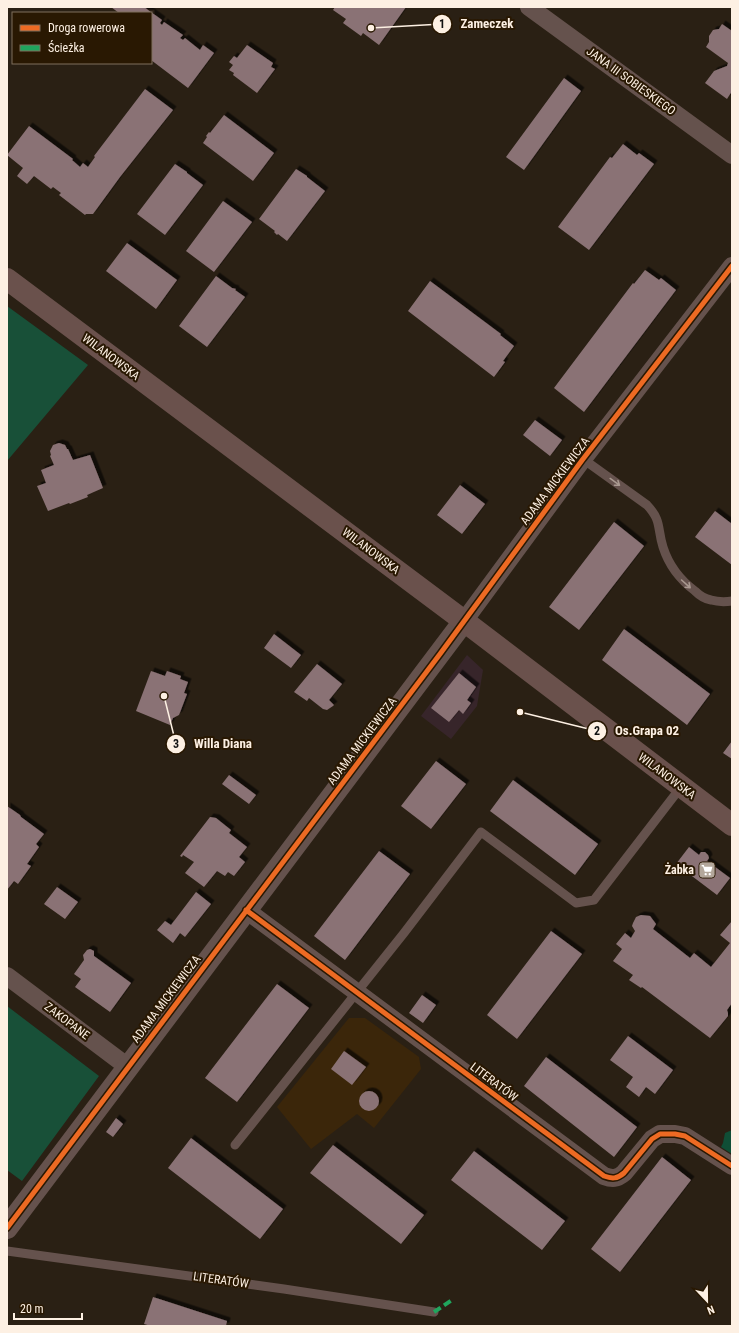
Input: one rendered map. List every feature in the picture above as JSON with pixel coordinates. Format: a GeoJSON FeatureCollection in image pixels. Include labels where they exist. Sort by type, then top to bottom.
{"type":"FeatureCollection","features":[{"type":"Feature","properties":{"kind":"main road","name":"WILANOWSKA"},"geometry":{"type":"LineString","coordinates":[[7,279],[464,621],[732,825]]}},
{"type":"Feature","properties":{"kind":"street","name":"JANA III SOBIESKIEGO"},"geometry":{"type":"LineString","coordinates":[[530,7],[732,155]]}},
{"type":"Feature","properties":{"kind":"street","name":"ADAMA MICKIEWICZA"},"geometry":{"type":"LineString","coordinates":[[7,1228],[464,621],[583,459],[732,266]]}},
{"type":"Feature","properties":{"kind":"street","name":"LITERATÓW"},"geometry":{"type":"LineString","coordinates":[[246,910],[604,1176],[614,1179],[619,1177],[652,1139],[660,1134],[685,1136],[732,1166]]}},
{"type":"Feature","properties":{"kind":"street","name":"ZAKOPANE"},"geometry":{"type":"LineString","coordinates":[[7,976],[128,1067]]}},
{"type":"Feature","properties":{"kind":"lane"},"geometry":{"type":"LineString","coordinates":[[583,459],[647,505],[654,513],[658,520],[662,545],[668,561],[672,569],[684,582],[701,596],[709,600],[718,602],[732,601]]}},
{"type":"Feature","properties":{"kind":"lane"},"geometry":{"type":"LineString","coordinates":[[235,1146],[404,933],[481,832],[576,903],[594,900],[681,787]]}},
{"type":"Feature","properties":{"kind":"lane","name":"LITERATÓW"},"geometry":{"type":"LineString","coordinates":[[7,1251],[277,1288],[434,1312]]}},
{"type":"Feature","properties":{"kind":"shaded area"},"geometry":{"type":"Polygon","coordinates":[[[467,655],[483,670],[477,706],[451,739],[421,716],[467,655]]]}},
{"type":"Feature","properties":{"kind":"shaded area"},"geometry":{"type":"Polygon","coordinates":[[[349,1018],[365,1018],[419,1057],[421,1069],[374,1128],[357,1114],[311,1149],[277,1107],[349,1018]]]}},
{"type":"Feature","properties":{"kind":"green space"},"geometry":{"type":"Polygon","coordinates":[[[7,306],[88,365],[7,461],[7,306]]]}},
{"type":"Feature","properties":{"kind":"green space"},"geometry":{"type":"Polygon","coordinates":[[[7,1006],[99,1076],[22,1181],[7,1170],[7,1006]]]}},
{"type":"Feature","properties":{"kind":"green space"},"geometry":{"type":"Polygon","coordinates":[[[732,1130],[732,1154],[721,1147],[725,1133],[732,1130]]]}},
{"type":"Feature","properties":{"kind":"building"},"geometry":{"type":"Polygon","coordinates":[[[111,7],[144,7],[151,12],[118,12],[111,7]]]}},
{"type":"Feature","properties":{"kind":"building"},"geometry":{"type":"Polygon","coordinates":[[[335,7],[406,7],[379,45],[363,33],[361,36],[343,23],[346,19],[333,10],[335,7]]]}},
{"type":"Feature","properties":{"kind":"building"},"geometry":{"type":"Polygon","coordinates":[[[152,13],[162,20],[160,23],[162,25],[164,22],[183,35],[180,38],[183,40],[185,38],[200,50],[203,45],[214,53],[188,88],[152,61],[152,13]]]}},
{"type":"Feature","properties":{"kind":"building"},"geometry":{"type":"Polygon","coordinates":[[[722,24],[732,31],[732,91],[727,99],[705,83],[714,71],[727,66],[728,63],[706,47],[709,42],[709,36],[713,30],[719,29],[722,24]]]}},
{"type":"Feature","properties":{"kind":"building"},"geometry":{"type":"Polygon","coordinates":[[[247,45],[273,63],[271,67],[275,69],[257,93],[233,75],[234,73],[229,70],[233,65],[229,62],[234,56],[237,58],[247,45]]]}},
{"type":"Feature","properties":{"kind":"building"},"geometry":{"type":"Polygon","coordinates":[[[564,78],[581,91],[524,170],[506,157],[564,78]]]}},
{"type":"Feature","properties":{"kind":"building"},"geometry":{"type":"Polygon","coordinates":[[[145,89],[173,110],[93,214],[85,215],[59,195],[61,193],[53,187],[51,189],[34,176],[27,184],[17,176],[23,168],[7,155],[29,126],[73,159],[72,160],[80,167],[83,163],[88,167],[95,157],[94,156],[145,89]]]}},
{"type":"Feature","properties":{"kind":"building"},"geometry":{"type":"Polygon","coordinates":[[[224,115],[274,153],[253,181],[203,143],[209,132],[210,133],[224,115]]]}},
{"type":"Feature","properties":{"kind":"building"},"geometry":{"type":"Polygon","coordinates":[[[623,144],[637,155],[639,153],[654,164],[589,250],[558,227],[610,157],[612,158],[623,144]]]}},
{"type":"Feature","properties":{"kind":"building"},"geometry":{"type":"Polygon","coordinates":[[[175,164],[203,185],[165,235],[137,214],[175,164]]]}},
{"type":"Feature","properties":{"kind":"building"},"geometry":{"type":"Polygon","coordinates":[[[296,169],[325,191],[287,241],[278,234],[277,235],[274,232],[275,231],[259,219],[296,169]]]}},
{"type":"Feature","properties":{"kind":"building"},"geometry":{"type":"Polygon","coordinates":[[[223,201],[252,222],[214,272],[186,251],[223,201]]]}},
{"type":"Feature","properties":{"kind":"building"},"geometry":{"type":"Polygon","coordinates":[[[127,243],[177,280],[156,309],[106,271],[127,243]]]}},
{"type":"Feature","properties":{"kind":"building"},"geometry":{"type":"Polygon","coordinates":[[[645,270],[659,280],[661,278],[676,290],[584,412],[554,388],[633,283],[634,284],[645,270]]]}},
{"type":"Feature","properties":{"kind":"building"},"geometry":{"type":"Polygon","coordinates":[[[216,276],[232,288],[236,289],[235,290],[245,297],[207,347],[179,326],[216,276]]]}},
{"type":"Feature","properties":{"kind":"building"},"geometry":{"type":"Polygon","coordinates":[[[430,281],[501,334],[500,335],[514,346],[494,377],[408,311],[430,281]]]}},
{"type":"Feature","properties":{"kind":"building"},"geometry":{"type":"Polygon","coordinates":[[[535,420],[562,440],[550,456],[523,435],[535,420]]]}},
{"type":"Feature","properties":{"kind":"building"},"geometry":{"type":"Polygon","coordinates":[[[59,443],[65,445],[73,460],[90,455],[103,488],[87,495],[88,497],[48,511],[37,486],[46,483],[41,470],[54,465],[50,456],[50,451],[53,445],[59,443]]]}},
{"type":"Feature","properties":{"kind":"building"},"geometry":{"type":"Polygon","coordinates":[[[460,485],[485,504],[462,534],[437,515],[460,485]]]}},
{"type":"Feature","properties":{"kind":"building"},"geometry":{"type":"Polygon","coordinates":[[[715,511],[732,524],[732,565],[695,537],[715,511]]]}},
{"type":"Feature","properties":{"kind":"building"},"geometry":{"type":"Polygon","coordinates":[[[614,522],[644,546],[579,630],[549,607],[614,522]]]}},
{"type":"Feature","properties":{"kind":"building"},"geometry":{"type":"Polygon","coordinates":[[[624,629],[710,694],[687,725],[602,660],[624,629]]]}},
{"type":"Feature","properties":{"kind":"building"},"geometry":{"type":"Polygon","coordinates":[[[274,634],[301,655],[291,668],[264,648],[274,634]]]}},
{"type":"Feature","properties":{"kind":"building"},"geometry":{"type":"Polygon","coordinates":[[[317,664],[342,684],[329,700],[334,705],[327,710],[323,709],[309,698],[307,701],[294,692],[317,664]]]}},
{"type":"Feature","properties":{"kind":"building"},"geometry":{"type":"Polygon","coordinates":[[[151,671],[165,676],[167,671],[181,676],[180,679],[188,682],[184,693],[187,694],[179,715],[173,718],[170,725],[136,711],[151,671]]]}},
{"type":"Feature","properties":{"kind":"building"},"geometry":{"type":"Polygon","coordinates":[[[459,673],[476,687],[467,700],[471,703],[463,714],[459,710],[449,722],[431,708],[459,673]]]}},
{"type":"Feature","properties":{"kind":"building"},"geometry":{"type":"Polygon","coordinates":[[[732,741],[732,759],[723,753],[732,741]]]}},
{"type":"Feature","properties":{"kind":"building"},"geometry":{"type":"Polygon","coordinates":[[[436,761],[466,784],[431,829],[401,806],[436,761]]]}},
{"type":"Feature","properties":{"kind":"building"},"geometry":{"type":"Polygon","coordinates":[[[229,775],[256,795],[249,804],[222,784],[229,775]]]}},
{"type":"Feature","properties":{"kind":"building"},"geometry":{"type":"Polygon","coordinates":[[[513,780],[598,844],[575,875],[490,811],[513,780]]]}},
{"type":"Feature","properties":{"kind":"building"},"geometry":{"type":"Polygon","coordinates":[[[7,806],[44,834],[36,844],[39,847],[27,864],[31,866],[18,884],[14,881],[7,890],[7,806]]]}},
{"type":"Feature","properties":{"kind":"building"},"geometry":{"type":"Polygon","coordinates":[[[210,817],[216,818],[231,830],[229,833],[247,847],[239,857],[245,862],[234,876],[228,872],[225,876],[217,871],[204,887],[185,873],[194,862],[183,855],[182,857],[180,856],[210,817]]]}},
{"type":"Feature","properties":{"kind":"building"},"geometry":{"type":"Polygon","coordinates":[[[689,847],[699,855],[701,852],[705,852],[709,858],[707,861],[730,878],[717,895],[676,864],[689,847]]]}},
{"type":"Feature","properties":{"kind":"building"},"geometry":{"type":"Polygon","coordinates":[[[379,851],[410,874],[345,960],[314,936],[379,851]]]}},
{"type":"Feature","properties":{"kind":"building"},"geometry":{"type":"Polygon","coordinates":[[[57,887],[78,902],[65,919],[44,904],[57,887]]]}},
{"type":"Feature","properties":{"kind":"building"},"geometry":{"type":"Polygon","coordinates":[[[196,892],[211,904],[185,937],[180,933],[173,943],[157,930],[165,921],[171,925],[196,892]]]}},
{"type":"Feature","properties":{"kind":"building"},"geometry":{"type":"Polygon","coordinates":[[[641,915],[650,916],[656,924],[653,929],[690,958],[694,953],[711,967],[730,943],[720,935],[732,921],[732,1003],[727,1010],[728,1016],[710,1038],[642,987],[641,988],[629,980],[633,975],[613,961],[622,949],[616,944],[625,933],[631,938],[635,931],[632,926],[633,923],[636,917],[641,915]]]}},
{"type":"Feature","properties":{"kind":"building"},"geometry":{"type":"Polygon","coordinates":[[[551,931],[582,954],[517,1039],[487,1015],[551,931]]]}},
{"type":"Feature","properties":{"kind":"building"},"geometry":{"type":"Polygon","coordinates":[[[90,949],[94,951],[94,956],[131,983],[110,1012],[75,987],[81,979],[74,974],[84,960],[83,955],[90,949]]]}},
{"type":"Feature","properties":{"kind":"building"},"geometry":{"type":"Polygon","coordinates":[[[277,984],[309,1008],[237,1102],[205,1078],[277,984]]]}},
{"type":"Feature","properties":{"kind":"building"},"geometry":{"type":"Polygon","coordinates":[[[422,995],[436,1005],[423,1023],[409,1013],[422,995]]]}},
{"type":"Feature","properties":{"kind":"building"},"geometry":{"type":"Polygon","coordinates":[[[628,1036],[673,1070],[655,1094],[646,1087],[639,1097],[626,1087],[633,1077],[610,1060],[628,1036]]]}},
{"type":"Feature","properties":{"kind":"building"},"geometry":{"type":"Polygon","coordinates":[[[344,1051],[366,1067],[352,1085],[331,1069],[344,1051]]]}},
{"type":"Feature","properties":{"kind":"building"},"geometry":{"type":"Polygon","coordinates":[[[546,1057],[637,1127],[614,1157],[524,1086],[546,1057]]]}},
{"type":"Feature","properties":{"kind":"building"},"geometry":{"type":"Polygon","coordinates":[[[369,1091],[376,1094],[379,1101],[376,1108],[369,1111],[362,1108],[359,1101],[362,1094],[369,1091]]]}},
{"type":"Feature","properties":{"kind":"building"},"geometry":{"type":"Polygon","coordinates":[[[116,1118],[123,1124],[113,1137],[106,1132],[116,1118]]]}},
{"type":"Feature","properties":{"kind":"building"},"geometry":{"type":"Polygon","coordinates":[[[191,1138],[283,1209],[260,1239],[168,1168],[191,1138]]]}},
{"type":"Feature","properties":{"kind":"building"},"geometry":{"type":"Polygon","coordinates":[[[333,1145],[424,1215],[401,1244],[310,1173],[333,1145]]]}},
{"type":"Feature","properties":{"kind":"building"},"geometry":{"type":"Polygon","coordinates":[[[474,1151],[565,1221],[542,1250],[451,1180],[474,1151]]]}},
{"type":"Feature","properties":{"kind":"building"},"geometry":{"type":"Polygon","coordinates":[[[662,1157],[691,1180],[620,1272],[591,1249],[662,1157]]]}},
{"type":"Feature","properties":{"kind":"building"},"geometry":{"type":"Polygon","coordinates":[[[153,1297],[227,1321],[226,1326],[151,1326],[144,1324],[153,1297]]]}},
{"type":"Feature","properties":{"kind":"marked path"},"geometry":{"type":"LineString","coordinates":[[434,1312],[452,1300]]}},
{"type":"Feature","properties":{"kind":"cycle path"},"geometry":{"type":"LineString","coordinates":[[7,1228],[440,654],[583,459],[732,266]]}},
{"type":"Feature","properties":{"kind":"cycle path"},"geometry":{"type":"LineString","coordinates":[[246,910],[604,1176],[614,1178],[624,1173],[652,1139],[660,1134],[685,1136],[732,1166]]}},
{"type":"Feature","properties":{"kind":"place","name":"Zameczek"},"geometry":{"type":"Point","coordinates":[371,28]}},
{"type":"Feature","properties":{"kind":"place","name":"Willa Diana"},"geometry":{"type":"Point","coordinates":[164,696]}},
{"type":"Feature","properties":{"kind":"place","name":"Os.Grapa 02"},"geometry":{"type":"Point","coordinates":[520,712]}},
{"type":"Feature","properties":{"kind":"place","name":"Żabka"},"geometry":{"type":"Point","coordinates":[707,870]}}]}
